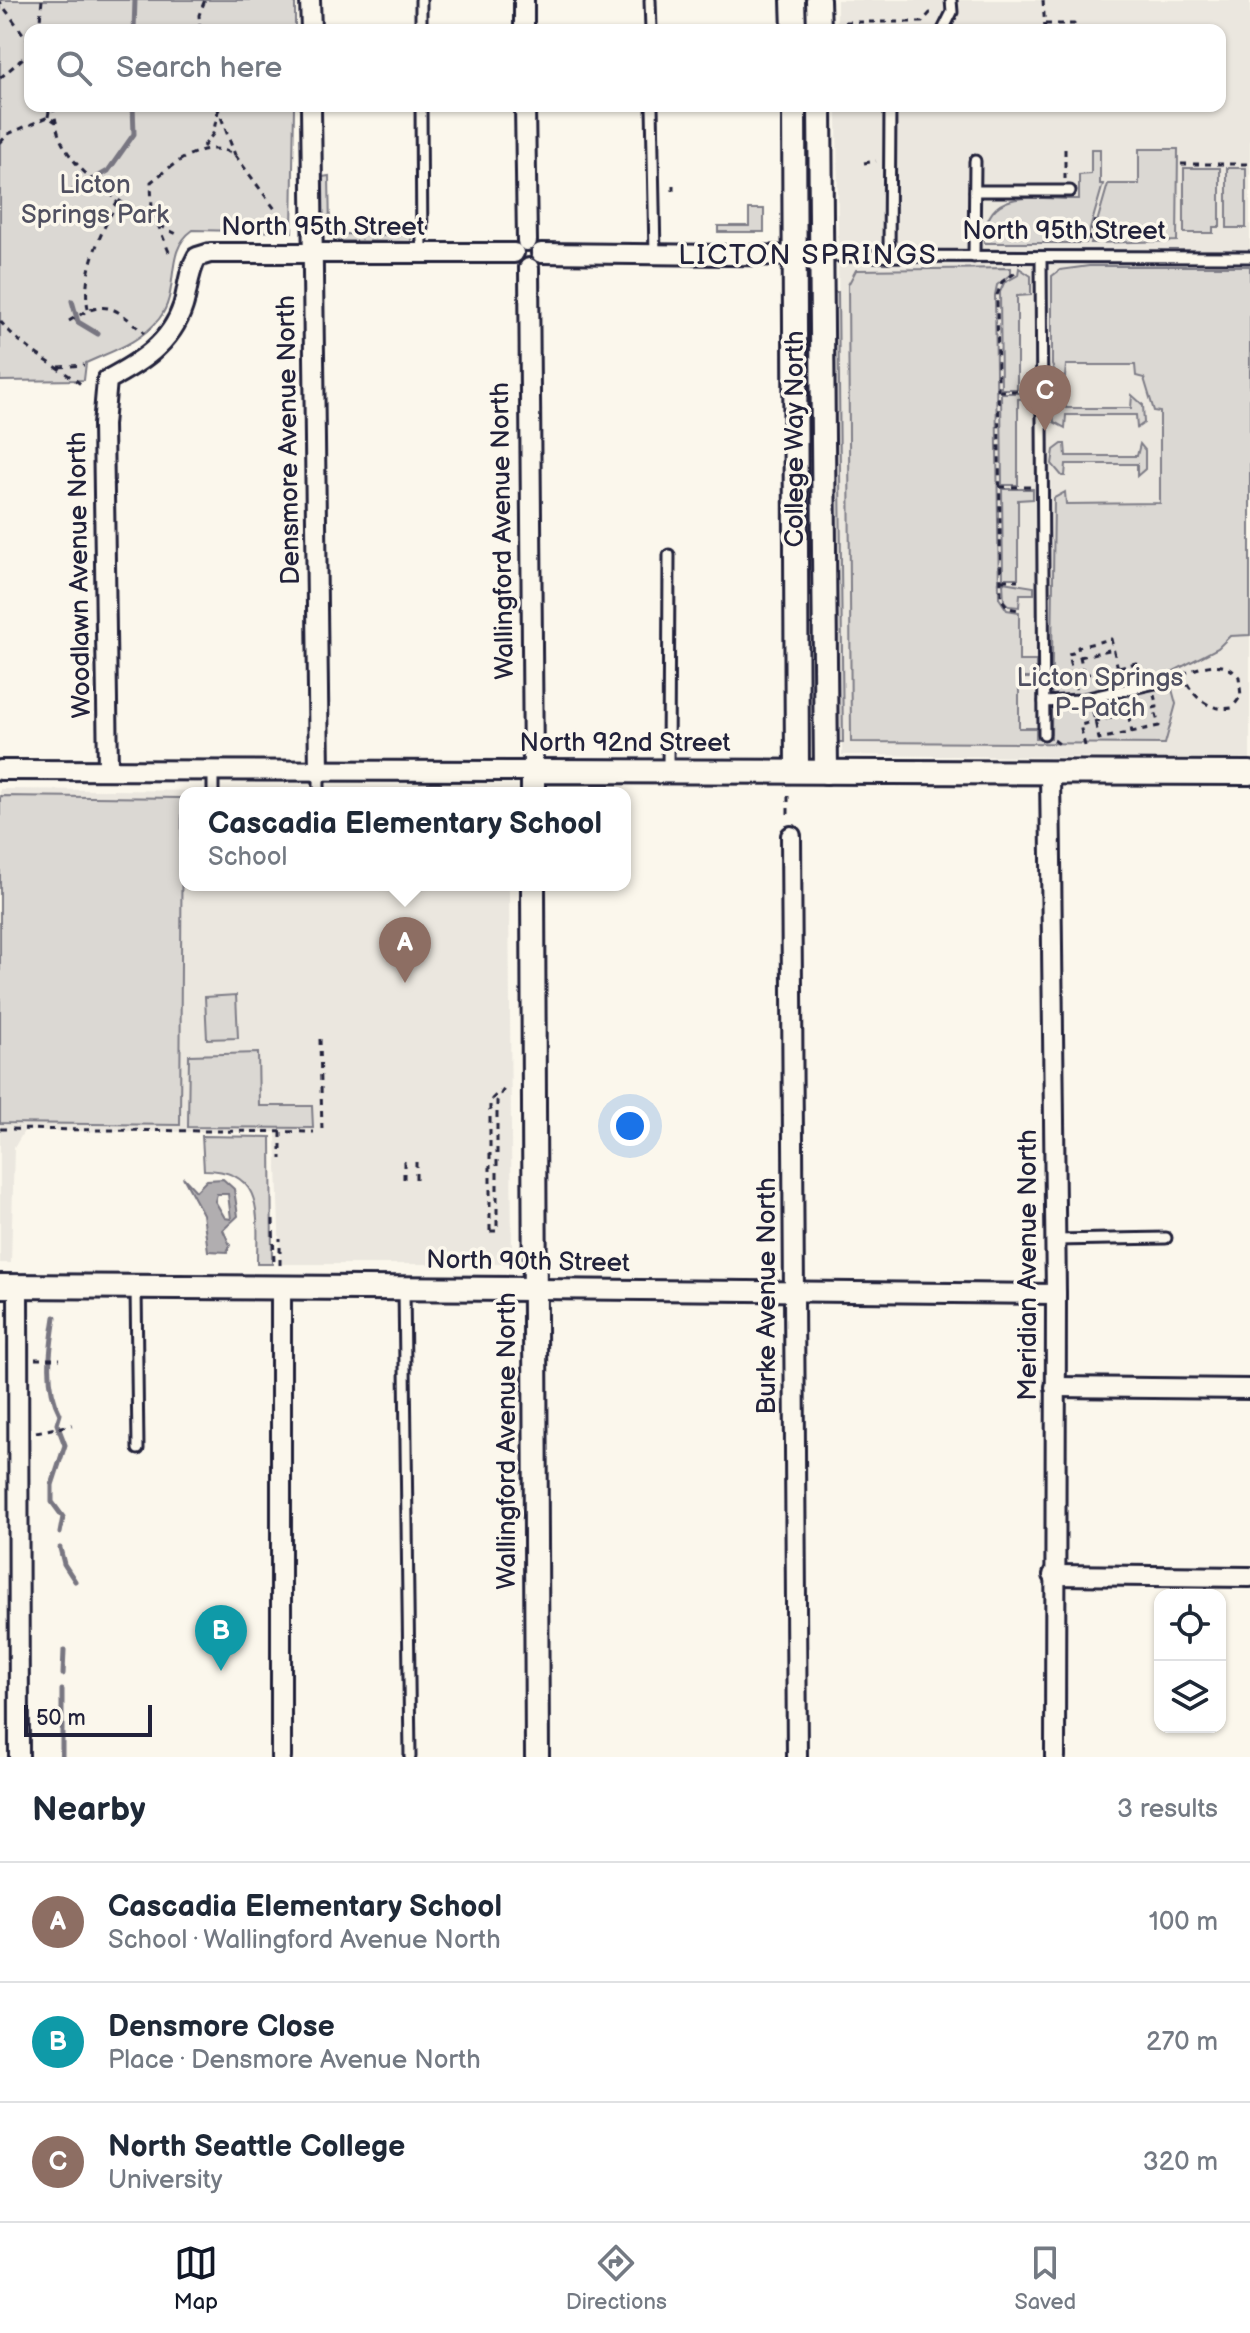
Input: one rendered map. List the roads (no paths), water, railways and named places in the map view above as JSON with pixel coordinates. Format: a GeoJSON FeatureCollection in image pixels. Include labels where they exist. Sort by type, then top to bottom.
{"type":"FeatureCollection","features":[{"type":"Feature","properties":{"kind":"street"},"geometry":{"type":"LineString","coordinates":[[310,0],[311,24]]}},
{"type":"Feature","properties":{"kind":"street"},"geometry":{"type":"LineString","coordinates":[[524,0],[524,24]]}},
{"type":"Feature","properties":{"kind":"street"},"geometry":{"type":"LineString","coordinates":[[793,0],[794,24]]}},
{"type":"Feature","properties":{"kind":"street"},"geometry":{"type":"LineString","coordinates":[[818,0],[819,24]]}},
{"type":"Feature","properties":{"kind":"street","name":"Densmore Avenue North"},"geometry":{"type":"LineString","coordinates":[[311,112],[319,773]]}},
{"type":"Feature","properties":{"kind":"street","name":"Wallingford Avenue North"},"geometry":{"type":"LineString","coordinates":[[525,112],[533,782]]}},
{"type":"Feature","properties":{"kind":"street","name":"College Way North"},"geometry":{"type":"LineString","coordinates":[[794,112],[797,771]]}},
{"type":"Feature","properties":{"kind":"street","name":"College Way North"},"geometry":{"type":"LineString","coordinates":[[820,112],[826,772]]}},
{"type":"Feature","properties":{"kind":"street","name":"North 95th Street"},"geometry":{"type":"LineString","coordinates":[[107,380],[145,358],[170,332],[182,309],[197,257],[210,253],[822,256]]}},
{"type":"Feature","properties":{"kind":"street","name":"Woodlawn Avenue North"},"geometry":{"type":"LineString","coordinates":[[107,380],[103,425],[108,770]]}},
{"type":"Feature","properties":{"kind":"street","name":"North 92nd Street"},"geometry":{"type":"LineString","coordinates":[[0,770],[319,773],[533,782],[668,771],[1250,773]]}},
{"type":"Feature","properties":{"kind":"street","name":"Meridian Avenue North"},"geometry":{"type":"LineString","coordinates":[[1050,772],[1056,1294],[1055,1757]]}},
{"type":"Feature","properties":{"kind":"street","name":"Burke Avenue North"},"geometry":{"type":"LineString","coordinates":[[790,828],[797,1757]]}},
{"type":"Feature","properties":{"kind":"street","name":"Wallingford Avenue North"},"geometry":{"type":"LineString","coordinates":[[533,891],[537,1757]]}},
{"type":"Feature","properties":{"kind":"street"},"geometry":{"type":"LineString","coordinates":[[9,1286],[19,1757]]}},
{"type":"Feature","properties":{"kind":"street","name":"North 90th Street"},"geometry":{"type":"LineString","coordinates":[[9,1286],[1056,1294]]}},
{"type":"Feature","properties":{"kind":"street"},"geometry":{"type":"LineString","coordinates":[[281,1288],[281,1757]]}},
{"type":"Feature","properties":{"kind":"street"},"geometry":{"type":"LineString","coordinates":[[1055,1387],[1250,1389]]}},
{"type":"Feature","properties":{"kind":"street"},"geometry":{"type":"LineString","coordinates":[[1053,1575],[1250,1577]]}},
{"type":"Feature","properties":{"kind":"lane"},"geometry":{"type":"LineString","coordinates":[[421,0],[421,24]]}},
{"type":"Feature","properties":{"kind":"lane"},"geometry":{"type":"LineString","coordinates":[[650,0],[651,24]]}},
{"type":"Feature","properties":{"kind":"lane"},"geometry":{"type":"LineString","coordinates":[[946,24],[952,12],[951,0]]}},
{"type":"Feature","properties":{"kind":"lane"},"geometry":{"type":"LineString","coordinates":[[421,112],[422,253]]}},
{"type":"Feature","properties":{"kind":"lane"},"geometry":{"type":"LineString","coordinates":[[652,112],[655,255]]}},
{"type":"Feature","properties":{"kind":"lane"},"geometry":{"type":"LineString","coordinates":[[889,256],[890,112]]}},
{"type":"Feature","properties":{"kind":"lane"},"geometry":{"type":"LineString","coordinates":[[974,257],[975,161]]}},
{"type":"Feature","properties":{"kind":"lane"},"geometry":{"type":"LineString","coordinates":[[975,191],[1067,191]]}},
{"type":"Feature","properties":{"kind":"lane","name":"North 95th Street"},"geometry":{"type":"LineString","coordinates":[[822,256],[1250,257]]}},
{"type":"Feature","properties":{"kind":"lane"},"geometry":{"type":"LineString","coordinates":[[1041,258],[1044,734]]}},
{"type":"Feature","properties":{"kind":"lane"},"geometry":{"type":"LineString","coordinates":[[668,771],[669,555]]}},
{"type":"Feature","properties":{"kind":"lane"},"geometry":{"type":"LineString","coordinates":[[1044,702],[1084,699],[1160,682]]}},
{"type":"Feature","properties":{"kind":"lane"},"geometry":{"type":"LineString","coordinates":[[213,771],[213,787]]}},
{"type":"Feature","properties":{"kind":"lane"},"geometry":{"type":"LineString","coordinates":[[319,773],[319,787]]}},
{"type":"Feature","properties":{"kind":"lane"},"geometry":{"type":"LineString","coordinates":[[1055,1240],[1166,1238]]}},
{"type":"Feature","properties":{"kind":"lane"},"geometry":{"type":"LineString","coordinates":[[136,1287],[138,1449]]}},
{"type":"Feature","properties":{"kind":"lane"},"geometry":{"type":"LineString","coordinates":[[404,1288],[410,1757]]}},
{"type":"Feature","properties":{"kind":"waterway"},"geometry":{"type":"LineString","coordinates":[[134,24],[135,0]]}},
{"type":"Feature","properties":{"kind":"waterway"},"geometry":{"type":"LineString","coordinates":[[69,193],[108,171],[134,134],[133,112]]}},
{"type":"Feature","properties":{"kind":"waterway"},"geometry":{"type":"LineString","coordinates":[[72,301],[78,322],[98,334]]}},
{"type":"Feature","properties":{"kind":"waterway"},"geometry":{"type":"LineString","coordinates":[[55,1317],[50,1379],[60,1414],[57,1424],[65,1445],[52,1485],[52,1502],[63,1517],[60,1533]]}},
{"type":"Feature","properties":{"kind":"waterway"},"geometry":{"type":"LineString","coordinates":[[60,1548],[64,1564],[75,1581]]}},
{"type":"Feature","properties":{"kind":"waterway"},"geometry":{"type":"LineString","coordinates":[[63,1674],[64,1650]]}},
{"type":"Feature","properties":{"kind":"waterway"},"geometry":{"type":"LineString","coordinates":[[62,1690],[62,1757]]}},
{"type":"Feature","properties":{"kind":"place","name":"North Seattle College"},"geometry":{"type":"Point","coordinates":[1045,431]}},
{"type":"Feature","properties":{"kind":"place","name":"Cascadia Elementary School"},"geometry":{"type":"Point","coordinates":[405,983]}},
{"type":"Feature","properties":{"kind":"place","name":"Densmore Close"},"geometry":{"type":"Point","coordinates":[221,1671]}},
{"type":"Feature","properties":{"kind":"district","name":"LICTON SPRINGS"},"geometry":{"type":"Point","coordinates":[808,255]}},
{"type":"Feature","properties":{"kind":"park label","name":"Licton Springs Park"},"geometry":{"type":"Point","coordinates":[95,200]}},
{"type":"Feature","properties":{"kind":"park label","name":"Licton Springs P-Patch"},"geometry":{"type":"Point","coordinates":[1100,693]}}]}
